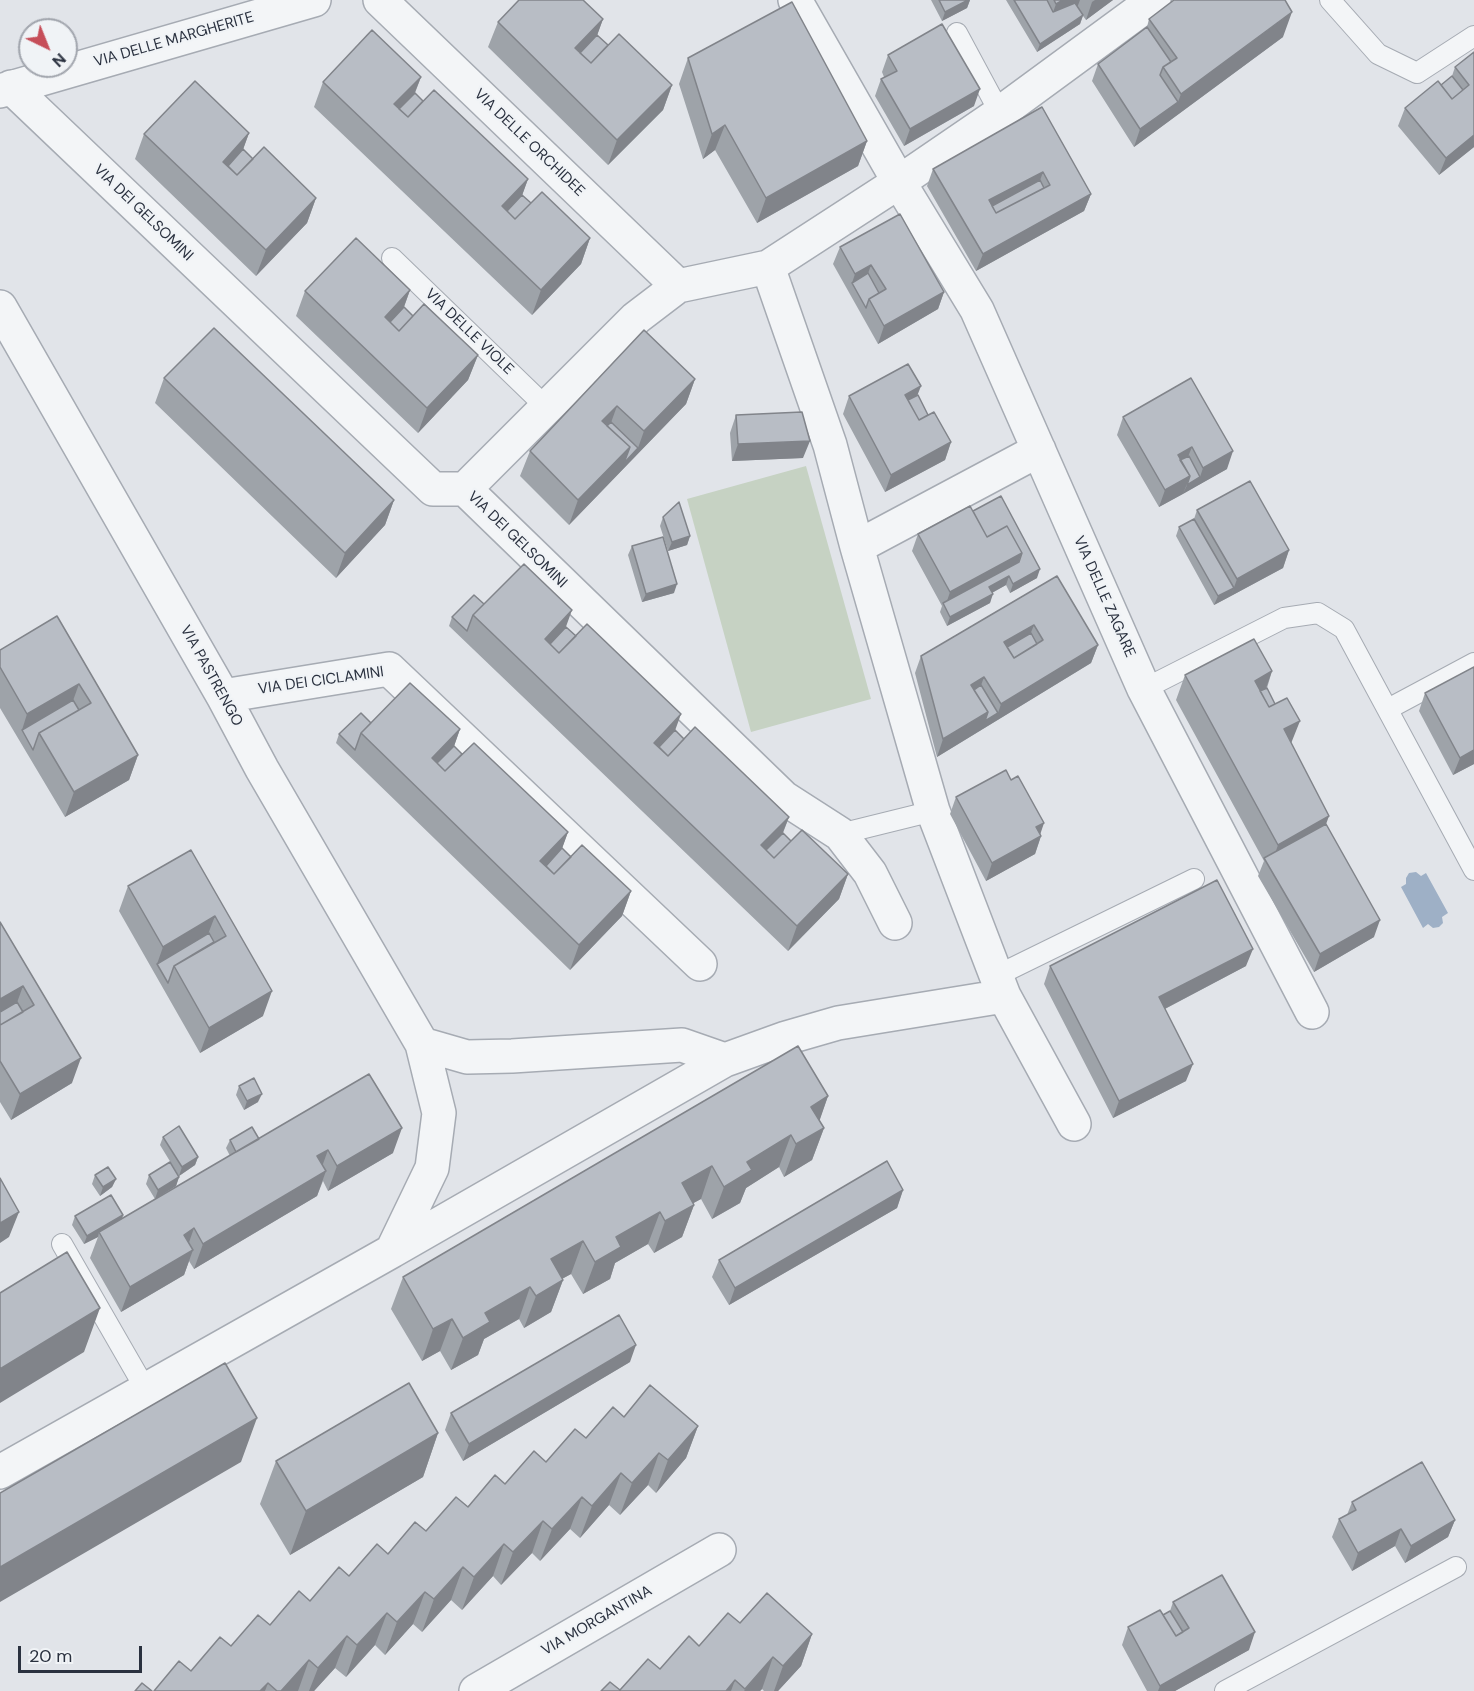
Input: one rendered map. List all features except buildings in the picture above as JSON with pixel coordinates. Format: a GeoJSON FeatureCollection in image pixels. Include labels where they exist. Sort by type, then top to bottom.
{"type":"FeatureCollection","features":[{"type":"Feature","properties":{"kind":"street","name":"VIA DELLE MARGHERITE"},"geometry":{"type":"LineString","coordinates":[[5,89],[258,7],[314,0]]}},
{"type":"Feature","properties":{"kind":"street","name":"VIA DELLE ORCHIDEE"},"geometry":{"type":"LineString","coordinates":[[380,0],[678,286]]}},
{"type":"Feature","properties":{"kind":"street","name":"VIA DELLE ZAGARE"},"geometry":{"type":"LineString","coordinates":[[795,0],[899,182],[977,309],[1144,689],[1312,1012]]}},
{"type":"Feature","properties":{"kind":"street"},"geometry":{"type":"LineString","coordinates":[[465,489],[636,318],[678,286],[768,267],[1000,113],[1154,0]]}},
{"type":"Feature","properties":{"kind":"street","name":"VIA DEI GELSOMINI"},"geometry":{"type":"LineString","coordinates":[[5,89],[433,489],[465,489],[784,798],[840,834],[870,873],[895,923]]}},
{"type":"Feature","properties":{"kind":"street"},"geometry":{"type":"LineString","coordinates":[[768,267],[830,445],[933,811],[1000,986],[1074,1124]]}},
{"type":"Feature","properties":{"kind":"street","name":"VIA PASTRENGO"},"geometry":{"type":"LineString","coordinates":[[0,307],[223,696],[262,769],[422,1044],[439,1113],[432,1168],[392,1251]]}},
{"type":"Feature","properties":{"kind":"street"},"geometry":{"type":"LineString","coordinates":[[857,547],[1039,450]]}},
{"type":"Feature","properties":{"kind":"street","name":"VIA DEI CICLAMINI"},"geometry":{"type":"LineString","coordinates":[[223,696],[389,669],[699,964]]}},
{"type":"Feature","properties":{"kind":"street"},"geometry":{"type":"LineString","coordinates":[[0,1472],[725,1060],[786,1038],[838,1023],[1000,986]]}},
{"type":"Feature","properties":{"kind":"street"},"geometry":{"type":"LineString","coordinates":[[422,1044],[467,1057],[682,1045],[725,1060]]}},
{"type":"Feature","properties":{"kind":"street","name":"VIA MORGANTINA"},"geometry":{"type":"LineString","coordinates":[[476,1691],[718,1550]]}},
{"type":"Feature","properties":{"kind":"lane"},"geometry":{"type":"LineString","coordinates":[[1330,0],[1378,54],[1417,73],[1474,36]]}},
{"type":"Feature","properties":{"kind":"lane"},"geometry":{"type":"LineString","coordinates":[[957,33],[1000,113]]}},
{"type":"Feature","properties":{"kind":"lane","name":"VIA DELLE VIOLE"},"geometry":{"type":"LineString","coordinates":[[392,258],[546,407]]}},
{"type":"Feature","properties":{"kind":"lane"},"geometry":{"type":"LineString","coordinates":[[1144,689],[1284,618],[1318,613],[1344,629],[1474,870]]}},
{"type":"Feature","properties":{"kind":"lane"},"geometry":{"type":"LineString","coordinates":[[1388,709],[1474,663]]}},
{"type":"Feature","properties":{"kind":"lane"},"geometry":{"type":"LineString","coordinates":[[840,834],[933,811]]}},
{"type":"Feature","properties":{"kind":"lane"},"geometry":{"type":"LineString","coordinates":[[1000,986],[1194,879]]}},
{"type":"Feature","properties":{"kind":"lane"},"geometry":{"type":"LineString","coordinates":[[62,1244],[146,1390]]}},
{"type":"Feature","properties":{"kind":"lane"},"geometry":{"type":"LineString","coordinates":[[1225,1691],[1456,1567]]}},
{"type":"Feature","properties":{"kind":"green space"},"geometry":{"type":"Polygon","coordinates":[[[806,466],[871,699],[751,732],[687,499],[806,466]]]}},
{"type":"Feature","properties":{"kind":"water"},"geometry":{"type":"Polygon","coordinates":[[[1416,872],[1421,876],[1426,873],[1448,913],[1442,917],[1443,923],[1439,927],[1433,928],[1428,924],[1423,928],[1401,887],[1406,884],[1409,873],[1416,872]]]}}]}
